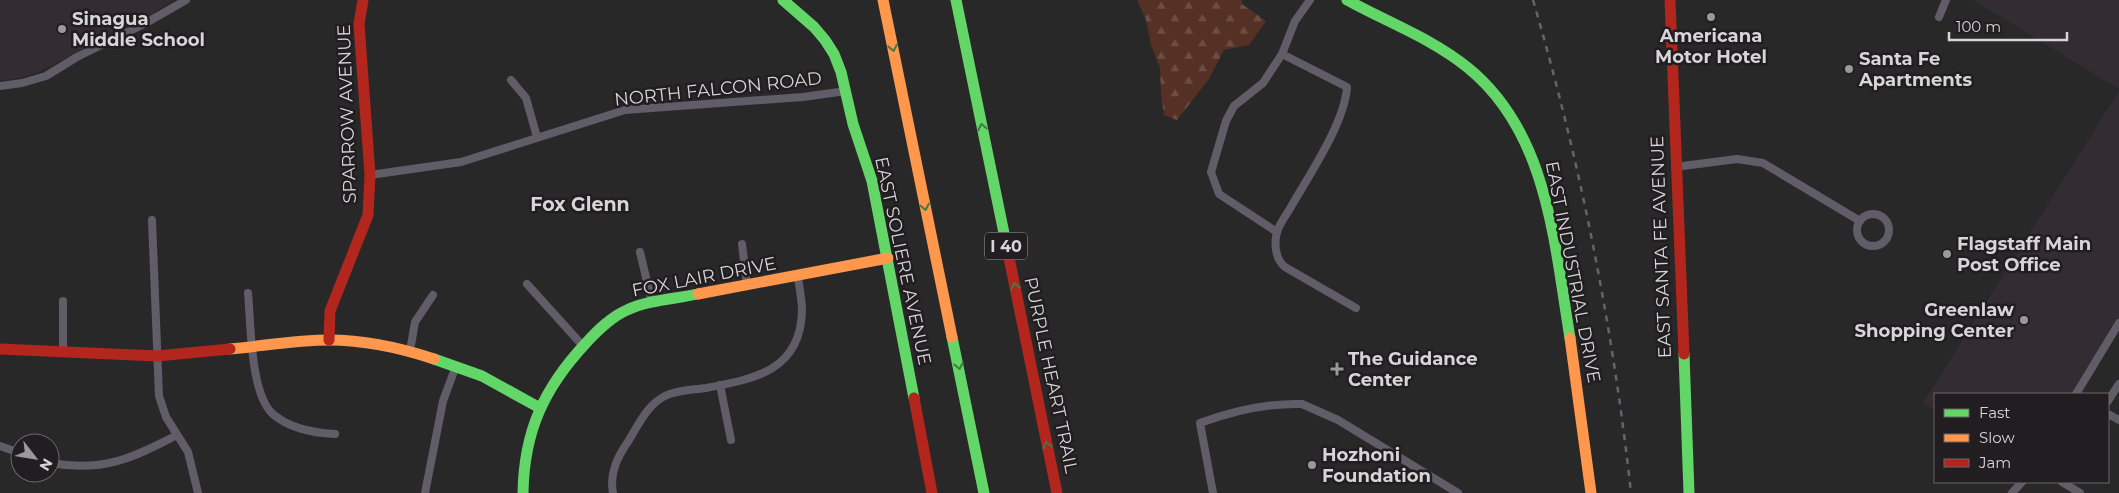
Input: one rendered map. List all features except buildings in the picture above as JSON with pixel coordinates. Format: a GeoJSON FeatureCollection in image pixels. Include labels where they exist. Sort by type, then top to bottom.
{"type":"FeatureCollection","features":[{"type":"Feature","properties":{"kind":"main road","name":"SPARROW AVENUE"},"geometry":{"type":"LineString","coordinates":[[330,340],[330,311],[368,215],[370,175],[359,24],[363,0]]}},
{"type":"Feature","properties":{"kind":"main road","name":"EAST SOLIERE AVENUE"},"geometry":{"type":"LineString","coordinates":[[783,0],[825,40],[834,54],[846,91],[853,124],[872,181],[932,493]]}},
{"type":"Feature","properties":{"kind":"main road"},"geometry":{"type":"LineString","coordinates":[[883,0],[984,493]]}},
{"type":"Feature","properties":{"kind":"main road","name":"PURPLE HEART TRAIL"},"geometry":{"type":"LineString","coordinates":[[956,0],[1057,493]]}},
{"type":"Feature","properties":{"kind":"main road","name":"EAST INDUSTRIAL DRIVE"},"geometry":{"type":"LineString","coordinates":[[1347,0],[1434,44],[1480,78],[1499,99],[1524,140],[1541,182],[1552,236],[1577,375],[1592,493]]}},
{"type":"Feature","properties":{"kind":"main road","name":"EAST SANTA FE AVENUE"},"geometry":{"type":"LineString","coordinates":[[1670,0],[1689,493]]}},
{"type":"Feature","properties":{"kind":"main road","name":"FOX LAIR DRIVE"},"geometry":{"type":"LineString","coordinates":[[523,493],[521,468],[530,427],[554,380],[602,327],[626,310],[652,303],[888,258]]}},
{"type":"Feature","properties":{"kind":"main road"},"geometry":{"type":"LineString","coordinates":[[0,349],[157,356],[330,340],[376,344],[410,351],[482,376],[540,408]]}},
{"type":"Feature","properties":{"kind":"street"},"geometry":{"type":"LineString","coordinates":[[0,86],[22,83],[46,76],[77,57],[146,23],[186,0]]}},
{"type":"Feature","properties":{"kind":"street"},"geometry":{"type":"LineString","coordinates":[[1277,232],[1218,194],[1211,172],[1226,121],[1234,106],[1263,83],[1282,54],[1295,21],[1310,0]]}},
{"type":"Feature","properties":{"kind":"street"},"geometry":{"type":"LineString","coordinates":[[1939,17],[1946,0]]}},
{"type":"Feature","properties":{"kind":"street"},"geometry":{"type":"LineString","coordinates":[[1282,54],[1347,87],[1346,99],[1328,141],[1277,232],[1276,254],[1279,262],[1356,308]]}},
{"type":"Feature","properties":{"kind":"street"},"geometry":{"type":"LineString","coordinates":[[511,80],[526,98],[537,137]]}},
{"type":"Feature","properties":{"kind":"street","name":"NORTH FALCON ROAD"},"geometry":{"type":"LineString","coordinates":[[370,175],[461,162],[625,110],[803,97],[846,91]]}},
{"type":"Feature","properties":{"kind":"street"},"geometry":{"type":"LineString","coordinates":[[1676,167],[1737,159],[1763,163],[1860,221]]}},
{"type":"Feature","properties":{"kind":"street"},"geometry":{"type":"LineString","coordinates":[[1868,215],[1879,215],[1889,228],[1887,238],[1876,246],[1866,244],[1858,237],[1860,221],[1868,215]]}},
{"type":"Feature","properties":{"kind":"street"},"geometry":{"type":"LineString","coordinates":[[152,220],[159,396],[166,417],[188,452],[198,493]]}},
{"type":"Feature","properties":{"kind":"street"},"geometry":{"type":"LineString","coordinates":[[742,244],[748,285]]}},
{"type":"Feature","properties":{"kind":"street"},"geometry":{"type":"LineString","coordinates":[[640,252],[652,303]]}},
{"type":"Feature","properties":{"kind":"street"},"geometry":{"type":"LineString","coordinates":[[613,493],[612,476],[615,464],[651,405],[666,395],[756,378],[772,369],[783,359],[798,335],[801,323],[802,308],[798,276]]}},
{"type":"Feature","properties":{"kind":"street"},"geometry":{"type":"LineString","coordinates":[[527,284],[583,346]]}},
{"type":"Feature","properties":{"kind":"street"},"geometry":{"type":"LineString","coordinates":[[248,293],[252,347],[258,388],[265,406],[273,415],[288,424],[317,433],[335,434]]}},
{"type":"Feature","properties":{"kind":"street"},"geometry":{"type":"LineString","coordinates":[[410,351],[415,322],[434,295]]}},
{"type":"Feature","properties":{"kind":"street"},"geometry":{"type":"LineString","coordinates":[[63,301],[63,352]]}},
{"type":"Feature","properties":{"kind":"street"},"geometry":{"type":"LineString","coordinates":[[2077,393],[2119,323]]}},
{"type":"Feature","properties":{"kind":"street"},"geometry":{"type":"LineString","coordinates":[[424,493],[443,401],[456,366]]}},
{"type":"Feature","properties":{"kind":"street"},"geometry":{"type":"LineString","coordinates":[[2109,399],[2119,384]]}},
{"type":"Feature","properties":{"kind":"street"},"geometry":{"type":"LineString","coordinates":[[720,385],[731,440]]}},
{"type":"Feature","properties":{"kind":"street"},"geometry":{"type":"LineString","coordinates":[[1213,493],[1200,423],[1224,415],[1278,404],[1302,404],[1338,420],[1458,493]]}},
{"type":"Feature","properties":{"kind":"street"},"geometry":{"type":"LineString","coordinates":[[60,464],[90,466],[112,463],[140,454],[177,434]]}},
{"type":"Feature","properties":{"kind":"street"},"geometry":{"type":"LineString","coordinates":[[2012,493],[2021,483]]}},
{"type":"Feature","properties":{"kind":"street"},"geometry":{"type":"LineString","coordinates":[[2064,483],[2080,493]]}},
{"type":"Feature","properties":{"kind":"shaded area","name":"Sinagua Middle School"},"geometry":{"type":"Polygon","coordinates":[[[0,0],[172,0],[151,15],[39,72],[19,78],[0,80],[0,0]]]}},
{"type":"Feature","properties":{"kind":"shaded area"},"geometry":{"type":"Polygon","coordinates":[[[1973,0],[2119,0],[2119,89],[1973,0]]]}},
{"type":"Feature","properties":{"kind":"shaded area"},"geometry":{"type":"Polygon","coordinates":[[[2119,91],[2119,323],[2077,393],[1934,393],[1934,409],[1923,403],[2119,91]]]}},
{"type":"Feature","properties":{"kind":"green space"},"geometry":{"type":"Polygon","coordinates":[[[1137,0],[1242,0],[1242,4],[1266,21],[1249,45],[1224,50],[1209,79],[1177,120],[1164,115],[1160,68],[1151,45],[1146,20],[1137,0]]]}},
{"type":"Feature","properties":{"kind":"railway"},"geometry":{"type":"LineString","coordinates":[[1533,0],[1566,122],[1593,245],[1615,369],[1631,493]]}},
{"type":"Feature","properties":{"kind":"traffic: fast"},"geometry":{"type":"LineString","coordinates":[[783,0],[814,27],[825,40],[834,54],[841,72],[853,124],[872,181],[914,398]]}},
{"type":"Feature","properties":{"kind":"traffic: fast"},"geometry":{"type":"LineString","coordinates":[[956,0],[1005,238]]}},
{"type":"Feature","properties":{"kind":"traffic: fast"},"geometry":{"type":"LineString","coordinates":[[1347,0],[1439,47],[1467,67],[1494,93],[1515,123],[1531,156],[1543,191],[1559,264],[1570,338]]}},
{"type":"Feature","properties":{"kind":"traffic: fast"},"geometry":{"type":"LineString","coordinates":[[523,493],[524,471],[532,430],[548,394],[571,360],[600,329],[621,313],[653,302],[698,294]]}},
{"type":"Feature","properties":{"kind":"traffic: fast"},"geometry":{"type":"LineString","coordinates":[[952,337],[984,493]]}},
{"type":"Feature","properties":{"kind":"traffic: fast"},"geometry":{"type":"LineString","coordinates":[[1684,354],[1689,493]]}},
{"type":"Feature","properties":{"kind":"traffic: fast"},"geometry":{"type":"LineString","coordinates":[[434,359],[482,376],[540,408]]}},
{"type":"Feature","properties":{"kind":"traffic: slow"},"geometry":{"type":"LineString","coordinates":[[883,0],[952,337]]}},
{"type":"Feature","properties":{"kind":"traffic: slow"},"geometry":{"type":"LineString","coordinates":[[698,294],[888,258]]}},
{"type":"Feature","properties":{"kind":"traffic: slow"},"geometry":{"type":"LineString","coordinates":[[1570,338],[1591,493]]}},
{"type":"Feature","properties":{"kind":"traffic: slow"},"geometry":{"type":"LineString","coordinates":[[230,349],[305,341],[342,340],[383,345],[434,359]]}},
{"type":"Feature","properties":{"kind":"traffic: jam"},"geometry":{"type":"LineString","coordinates":[[329,340],[330,311],[368,215],[370,175],[359,24],[363,0]]}},
{"type":"Feature","properties":{"kind":"traffic: jam"},"geometry":{"type":"LineString","coordinates":[[1670,0],[1684,354]]}},
{"type":"Feature","properties":{"kind":"traffic: jam"},"geometry":{"type":"LineString","coordinates":[[1005,238],[1057,493]]}},
{"type":"Feature","properties":{"kind":"traffic: jam"},"geometry":{"type":"LineString","coordinates":[[0,349],[157,356],[230,349]]}},
{"type":"Feature","properties":{"kind":"traffic: jam"},"geometry":{"type":"LineString","coordinates":[[914,398],[932,493]]}},
{"type":"Feature","properties":{"kind":"place","name":"Americana Motor Hotel"},"geometry":{"type":"Point","coordinates":[1711,17]}},
{"type":"Feature","properties":{"kind":"place","name":"Sinagua Middle School"},"geometry":{"type":"Point","coordinates":[62,29]}},
{"type":"Feature","properties":{"kind":"place","name":"Santa Fe Apartments"},"geometry":{"type":"Point","coordinates":[1849,69]}},
{"type":"Feature","properties":{"kind":"place","name":"Flagstaff Main Post Office"},"geometry":{"type":"Point","coordinates":[1947,254]}},
{"type":"Feature","properties":{"kind":"place","name":"Greenlaw Shopping Center"},"geometry":{"type":"Point","coordinates":[2024,320]}},
{"type":"Feature","properties":{"kind":"place","name":"The Guidance Center"},"geometry":{"type":"Point","coordinates":[1337,369]}},
{"type":"Feature","properties":{"kind":"place","name":"Hozhoni Foundation"},"geometry":{"type":"Point","coordinates":[1312,465]}},
{"type":"Feature","properties":{"kind":"district","name":"Fox Glenn"},"geometry":{"type":"Point","coordinates":[580,204]}}]}
